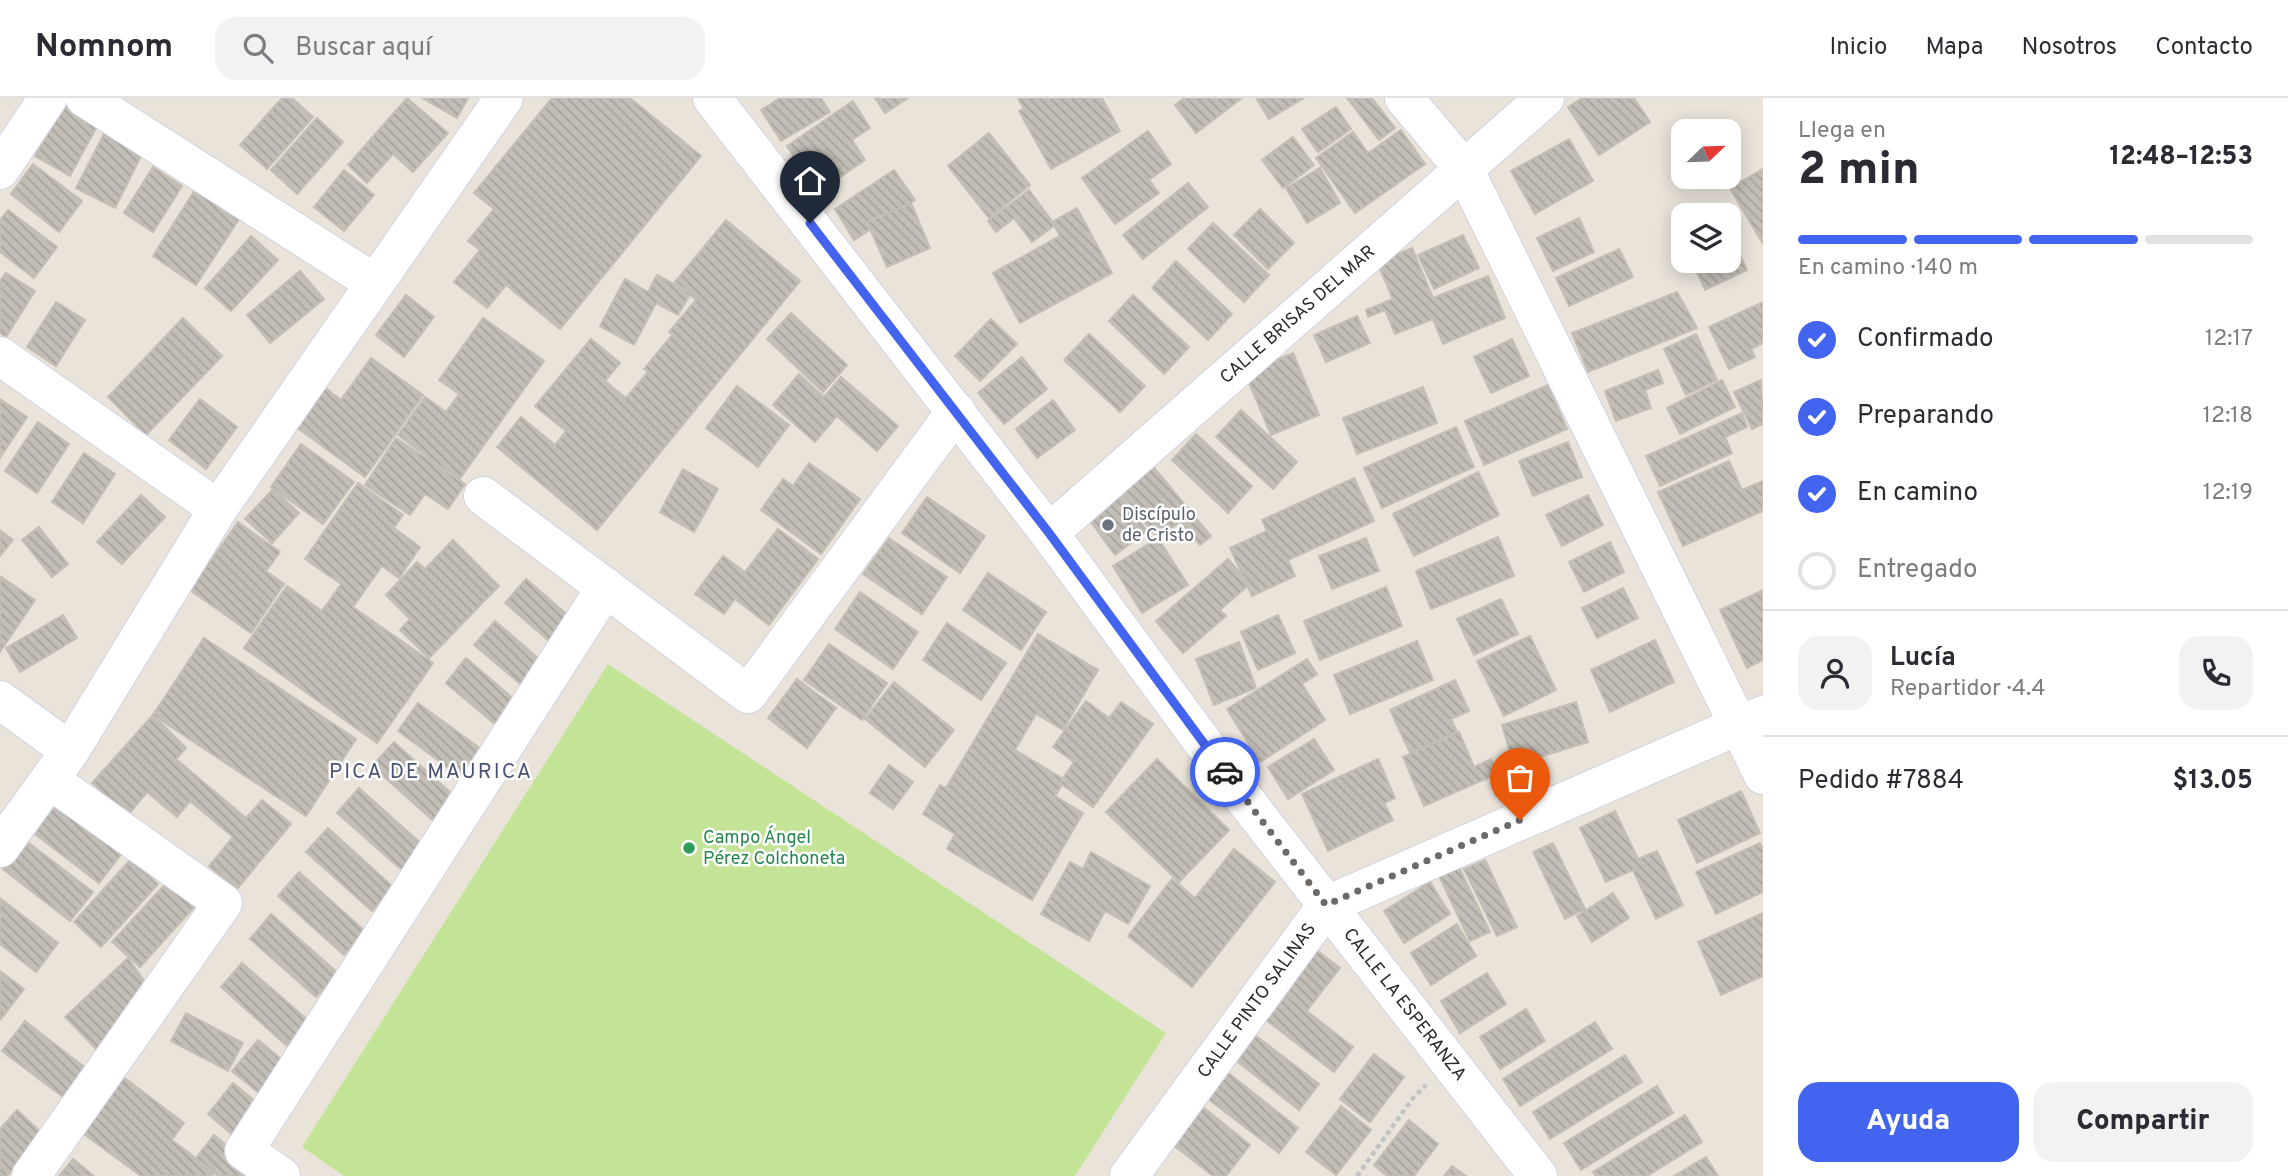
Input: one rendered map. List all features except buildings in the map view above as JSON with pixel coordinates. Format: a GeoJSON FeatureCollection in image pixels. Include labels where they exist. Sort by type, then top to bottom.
{"type":"FeatureCollection","features":[{"type":"Feature","properties":{"kind":"street"},"geometry":{"type":"LineString","coordinates":[[0,170],[48,98]]}},
{"type":"Feature","properties":{"kind":"street"},"geometry":{"type":"LineString","coordinates":[[85,98],[373,282]]}},
{"type":"Feature","properties":{"kind":"street"},"geometry":{"type":"LineString","coordinates":[[0,848],[60,766],[218,509],[373,282],[504,98]]}},
{"type":"Feature","properties":{"kind":"street","name":"CALLE LA ESPERANZA"},"geometry":{"type":"LineString","coordinates":[[712,98],[1049,533],[1246,801],[1538,1176]]}},
{"type":"Feature","properties":{"kind":"street"},"geometry":{"type":"LineString","coordinates":[[1404,98],[1464,169],[1751,720],[1763,775]]}},
{"type":"Feature","properties":{"kind":"street","name":"CALLE BRISAS DEL MAR"},"geometry":{"type":"LineString","coordinates":[[1049,533],[1545,98]]}},
{"type":"Feature","properties":{"kind":"street"},"geometry":{"type":"LineString","coordinates":[[0,356],[218,509]]}},
{"type":"Feature","properties":{"kind":"street"},"geometry":{"type":"LineString","coordinates":[[483,496],[748,694],[956,411]]}},
{"type":"Feature","properties":{"kind":"street"},"geometry":{"type":"LineString","coordinates":[[281,1176],[244,1151],[606,587]]}},
{"type":"Feature","properties":{"kind":"street"},"geometry":{"type":"LineString","coordinates":[[0,700],[60,766],[223,902],[30,1176]]}},
{"type":"Feature","properties":{"kind":"street","name":"CALLE PINTO SALINAS"},"geometry":{"type":"LineString","coordinates":[[1129,1176],[1326,905],[1751,720]]}},
{"type":"Feature","properties":{"kind":"path"},"geometry":{"type":"LineString","coordinates":[[1357,1176],[1413,1098],[1449,1062]]}},
{"type":"Feature","properties":{"kind":"green space","name":"Campo Ángel Pérez Colchoneta"},"geometry":{"type":"Polygon","coordinates":[[[608,664],[1166,1033],[1075,1176],[344,1176],[302,1147],[608,664]]]}},
{"type":"Feature","properties":{"kind":"way so far"},"geometry":{"type":"LineString","coordinates":[[1225,772],[1326,905],[1520,820]]}},
{"type":"Feature","properties":{"kind":"place","name":"Discípulo de Cristo"},"geometry":{"type":"Point","coordinates":[1108,525]}},
{"type":"Feature","properties":{"kind":"place","name":"Campo Ángel Pérez Colchoneta"},"geometry":{"type":"Point","coordinates":[689,848]}},
{"type":"Feature","properties":{"kind":"district","name":"PICA DE MAURICA"},"geometry":{"type":"Point","coordinates":[431,772]}},
{"type":"Feature","properties":{"kind":"route"},"geometry":{"type":"LineString","coordinates":[[810,223],[1049,533],[1225,772]]}}]}
